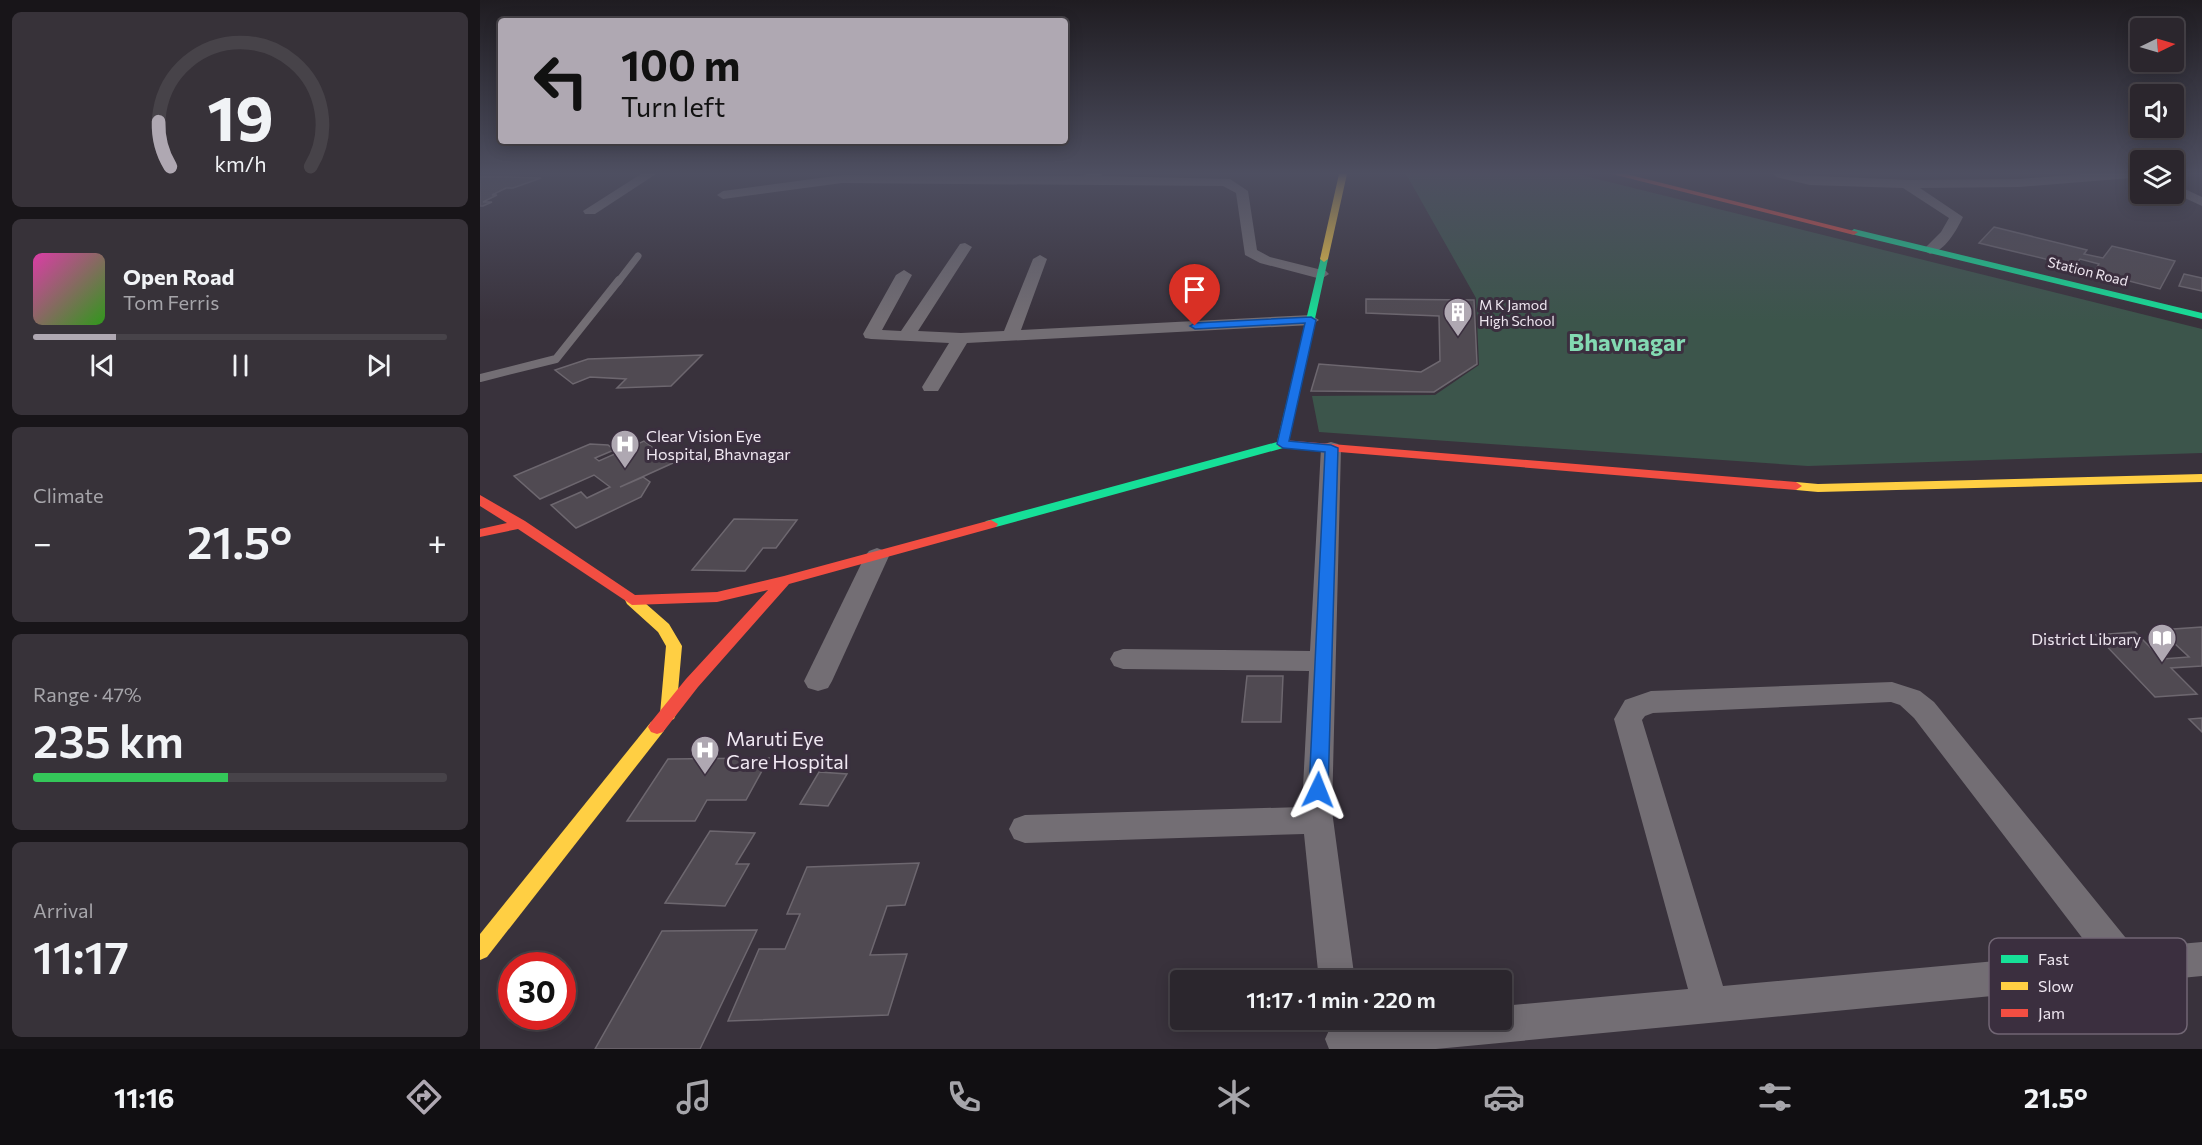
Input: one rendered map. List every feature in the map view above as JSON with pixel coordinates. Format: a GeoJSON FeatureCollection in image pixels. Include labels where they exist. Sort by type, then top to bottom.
{"type":"FeatureCollection","features":[{"type":"Feature","properties":{"kind":"main road"},"geometry":{"type":"LineString","coordinates":[[1283,444],[1332,223]]}},
{"type":"Feature","properties":{"kind":"main road","name":"Station Road"},"geometry":{"type":"LineString","coordinates":[[1821,223],[2202,316]]}},
{"type":"Feature","properties":{"kind":"main road"},"geometry":{"type":"LineString","coordinates":[[632,600],[717,597],[784,581],[1283,444],[1818,488],[2202,478]]}},
{"type":"Feature","properties":{"kind":"main road"},"geometry":{"type":"LineString","coordinates":[[480,499],[632,600],[664,628],[674,646],[668,714]]}},
{"type":"Feature","properties":{"kind":"main road"},"geometry":{"type":"LineString","coordinates":[[480,533],[520,524]]}},
{"type":"Feature","properties":{"kind":"main road"},"geometry":{"type":"LineString","coordinates":[[480,950],[692,683],[784,581]]}},
{"type":"Feature","properties":{"kind":"street"},"geometry":{"type":"LineString","coordinates":[[1246,223],[1250,252],[1265,260],[1321,274]]}},
{"type":"Feature","properties":{"kind":"street"},"geometry":{"type":"LineString","coordinates":[[1930,249],[1947,234],[1953,223]]}},
{"type":"Feature","properties":{"kind":"street"},"geometry":{"type":"LineString","coordinates":[[907,336],[965,247]]}},
{"type":"Feature","properties":{"kind":"street"},"geometry":{"type":"LineString","coordinates":[[1011,335],[1040,259]]}},
{"type":"Feature","properties":{"kind":"street"},"geometry":{"type":"LineString","coordinates":[[904,275],[871,334],[961,338],[1311,320]]}},
{"type":"Feature","properties":{"kind":"street"},"geometry":{"type":"LineString","coordinates":[[931,387],[961,338]]}},
{"type":"Feature","properties":{"kind":"street"},"geometry":{"type":"LineString","coordinates":[[1331,448],[1318,820],[1336,970]]}},
{"type":"Feature","properties":{"kind":"street"},"geometry":{"type":"LineString","coordinates":[[818,681],[877,556]]}},
{"type":"Feature","properties":{"kind":"street"},"geometry":{"type":"LineString","coordinates":[[1123,659],[1323,661]]}},
{"type":"Feature","properties":{"kind":"street"},"geometry":{"type":"LineString","coordinates":[[1712,1005],[1628,719],[1635,708],[1651,702],[1892,692],[1910,698],[1924,710],[2104,938]]}},
{"type":"Feature","properties":{"kind":"street"},"geometry":{"type":"LineString","coordinates":[[1025,830],[1318,820]]}},
{"type":"Feature","properties":{"kind":"street"},"geometry":{"type":"LineString","coordinates":[[2187,960],[2202,959]]}},
{"type":"Feature","properties":{"kind":"street"},"geometry":{"type":"LineString","coordinates":[[1343,1036],[1989,979]]}},
{"type":"Feature","properties":{"kind":"lane"},"geometry":{"type":"LineString","coordinates":[[480,378],[556,359],[638,256]]}},
{"type":"Feature","properties":{"kind":"green space"},"geometry":{"type":"Polygon","coordinates":[[[1434,223],[1774,223],[2202,329],[2202,453],[1808,466],[1319,432],[1312,396],[1435,395],[1479,365],[1476,298],[1434,223]]]}},
{"type":"Feature","properties":{"kind":"building"},"geometry":{"type":"Polygon","coordinates":[[[1994,227],[2087,250],[2084,254],[2103,258],[2112,246],[2175,261],[2160,289],[2094,272],[2099,264],[2080,259],[2074,266],[1979,243],[1994,227]]]}},
{"type":"Feature","properties":{"kind":"building"},"geometry":{"type":"Polygon","coordinates":[[[2184,274],[2202,278],[2202,291],[2179,286],[2184,274]]]}},
{"type":"Feature","properties":{"kind":"building","name":"M K Jamod High School"},"geometry":{"type":"Polygon","coordinates":[[[1366,299],[1474,300],[1477,364],[1434,392],[1311,391],[1319,364],[1421,372],[1440,361],[1439,316],[1366,313],[1366,299]]]}},
{"type":"Feature","properties":{"kind":"building"},"geometry":{"type":"Polygon","coordinates":[[[702,355],[671,386],[617,388],[626,379],[590,377],[573,384],[555,370],[588,359],[702,355]]]}},
{"type":"Feature","properties":{"kind":"building"},"geometry":{"type":"Polygon","coordinates":[[[644,441],[673,463],[620,487],[643,477],[650,482],[641,497],[576,528],[551,505],[581,492],[587,498],[610,487],[594,475],[540,499],[514,476],[590,444],[608,445],[614,450],[595,458],[599,461],[644,441]]]}},
{"type":"Feature","properties":{"kind":"building"},"geometry":{"type":"Polygon","coordinates":[[[734,519],[797,520],[776,548],[763,548],[745,571],[692,570],[734,519]]]}},
{"type":"Feature","properties":{"kind":"building","name":"District Library"},"geometry":{"type":"Polygon","coordinates":[[[2202,627],[2202,666],[2171,668],[2197,694],[2155,697],[2096,635],[2135,632],[2162,659],[2189,657],[2160,630],[2202,627]]]}},
{"type":"Feature","properties":{"kind":"building"},"geometry":{"type":"Polygon","coordinates":[[[1247,676],[1283,676],[1281,722],[1242,722],[1247,676]]]}},
{"type":"Feature","properties":{"kind":"building"},"geometry":{"type":"Polygon","coordinates":[[[2202,718],[2202,732],[2189,719],[2202,718]]]}},
{"type":"Feature","properties":{"kind":"building"},"geometry":{"type":"Polygon","coordinates":[[[769,758],[746,800],[707,800],[695,821],[627,821],[668,759],[769,758]]]}},
{"type":"Feature","properties":{"kind":"building"},"geometry":{"type":"Polygon","coordinates":[[[819,772],[847,774],[828,806],[800,804],[819,772]]]}},
{"type":"Feature","properties":{"kind":"building"},"geometry":{"type":"Polygon","coordinates":[[[710,831],[755,833],[736,864],[749,864],[725,906],[665,903],[710,831]]]}},
{"type":"Feature","properties":{"kind":"building"},"geometry":{"type":"Polygon","coordinates":[[[919,863],[905,905],[887,906],[870,955],[907,954],[888,1015],[728,1021],[759,949],[785,949],[800,914],[787,914],[807,867],[919,863]]]}},
{"type":"Feature","properties":{"kind":"building"},"geometry":{"type":"Polygon","coordinates":[[[757,930],[700,1049],[595,1049],[662,931],[757,930]]]}},
{"type":"Feature","properties":{"kind":"traffic: fast"},"geometry":{"type":"LineString","coordinates":[[1854,232],[2202,316]]}},
{"type":"Feature","properties":{"kind":"traffic: fast"},"geometry":{"type":"LineString","coordinates":[[991,524],[1283,444],[1324,259]]}},
{"type":"Feature","properties":{"kind":"traffic: slow"},"geometry":{"type":"LineString","coordinates":[[1324,259],[1332,223]]}},
{"type":"Feature","properties":{"kind":"traffic: slow"},"geometry":{"type":"LineString","coordinates":[[1796,486],[1818,488],[2202,478]]}},
{"type":"Feature","properties":{"kind":"traffic: slow"},"geometry":{"type":"LineString","coordinates":[[632,600],[664,628],[674,646],[668,714]]}},
{"type":"Feature","properties":{"kind":"traffic: slow"},"geometry":{"type":"LineString","coordinates":[[480,950],[657,727]]}},
{"type":"Feature","properties":{"kind":"traffic: jam"},"geometry":{"type":"LineString","coordinates":[[1817,223],[1854,232]]}},
{"type":"Feature","properties":{"kind":"traffic: jam"},"geometry":{"type":"LineString","coordinates":[[1283,444],[1796,486]]}},
{"type":"Feature","properties":{"kind":"traffic: jam"},"geometry":{"type":"LineString","coordinates":[[480,499],[493,510],[520,524],[632,600],[717,597],[784,581]]}},
{"type":"Feature","properties":{"kind":"traffic: jam"},"geometry":{"type":"LineString","coordinates":[[480,533],[520,524]]}},
{"type":"Feature","properties":{"kind":"traffic: jam"},"geometry":{"type":"LineString","coordinates":[[657,727],[692,683],[784,581],[991,524]]}},
{"type":"Feature","properties":{"kind":"place","name":"M K Jamod High School"},"geometry":{"type":"Point","coordinates":[1458,338]}},
{"type":"Feature","properties":{"kind":"place","name":"Clear Vision Eye Hospital, Bhavnagar"},"geometry":{"type":"Point","coordinates":[625,470]}},
{"type":"Feature","properties":{"kind":"place","name":"District Library"},"geometry":{"type":"Point","coordinates":[2162,664]}},
{"type":"Feature","properties":{"kind":"place","name":"Maruti Eye Care Hospital"},"geometry":{"type":"Point","coordinates":[705,776]}},
{"type":"Feature","properties":{"kind":"district","name":"Bhavnagar"},"geometry":{"type":"Point","coordinates":[1627,341]}},
{"type":"Feature","properties":{"kind":"route"},"geometry":{"type":"LineString","coordinates":[[1195,326],[1311,320],[1283,444],[1331,448],[1318,790]]}}]}
